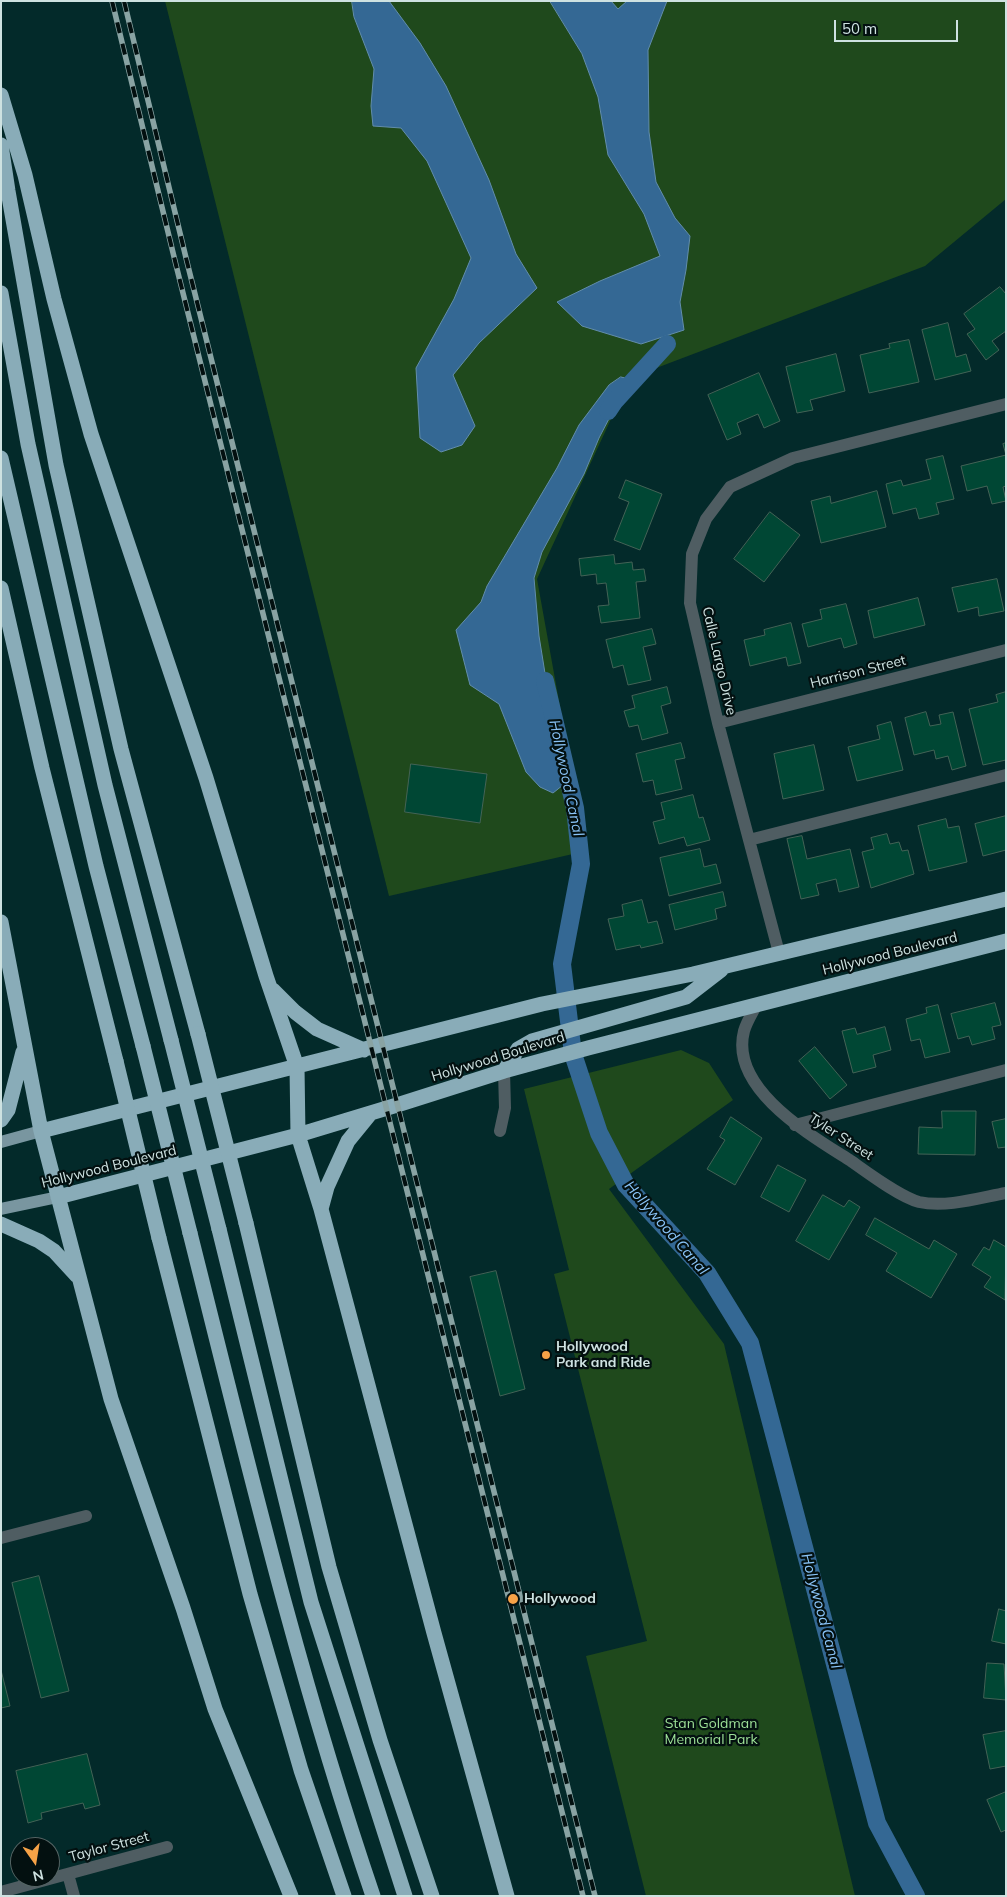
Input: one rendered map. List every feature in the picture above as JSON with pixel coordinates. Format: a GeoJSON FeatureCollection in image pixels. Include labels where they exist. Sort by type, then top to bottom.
{"type":"FeatureCollection","features":[{"type":"Feature","properties":{"kind":"highway"},"geometry":{"type":"LineString","coordinates":[[1,95],[25,175],[54,299],[91,434],[206,778],[270,987],[297,1067],[298,1135],[321,1209],[434,1633],[507,1896]]}},
{"type":"Feature","properties":{"kind":"highway"},"geometry":{"type":"LineString","coordinates":[[1,145],[56,465],[121,749],[198,1034],[246,1223],[329,1567],[380,1740],[432,1896]]}},
{"type":"Feature","properties":{"kind":"highway"},"geometry":{"type":"LineString","coordinates":[[1,293],[28,444],[105,785],[219,1229],[311,1602],[405,1896]]}},
{"type":"Feature","properties":{"kind":"highway"},"geometry":{"type":"LineString","coordinates":[[1,458],[96,866],[292,1635],[312,1705],[373,1896]]}},
{"type":"Feature","properties":{"kind":"highway"},"geometry":{"type":"LineString","coordinates":[[1,588],[42,768],[250,1594],[301,1770],[344,1896]]}},
{"type":"Feature","properties":{"kind":"highway","name":"Hollywood Boulevard"},"geometry":{"type":"LineString","coordinates":[[41,1131],[542,1004],[726,966],[1006,899]]}},
{"type":"Feature","properties":{"kind":"highway"},"geometry":{"type":"LineString","coordinates":[[1,922],[41,1131],[111,1399],[183,1608],[215,1709],[291,1896]]}},
{"type":"Feature","properties":{"kind":"highway","name":"Hollywood Boulevard"},"geometry":{"type":"LineString","coordinates":[[58,1197],[298,1135],[557,1056],[1006,941]]}},
{"type":"Feature","properties":{"kind":"highway"},"geometry":{"type":"LineString","coordinates":[[504,1071],[518,1049],[532,1041],[686,997],[726,966]]}},
{"type":"Feature","properties":{"kind":"highway"},"geometry":{"type":"LineString","coordinates":[[270,987],[295,1012],[316,1029],[364,1050]]}},
{"type":"Feature","properties":{"kind":"highway"},"geometry":{"type":"LineString","coordinates":[[1,1120],[8,1110],[24,1046]]}},
{"type":"Feature","properties":{"kind":"highway"},"geometry":{"type":"LineString","coordinates":[[321,1209],[327,1187],[348,1141],[370,1114]]}},
{"type":"Feature","properties":{"kind":"highway"},"geometry":{"type":"LineString","coordinates":[[1,1224],[40,1241],[54,1251],[80,1280]]}},
{"type":"Feature","properties":{"kind":"main road","name":"Hollywood Boulevard"},"geometry":{"type":"LineString","coordinates":[[1,1142],[41,1131]]}},
{"type":"Feature","properties":{"kind":"main road","name":"Hollywood Boulevard"},"geometry":{"type":"LineString","coordinates":[[1,1209],[58,1197]]}},
{"type":"Feature","properties":{"kind":"street","name":"Calle Largo Drive"},"geometry":{"type":"LineString","coordinates":[[779,953],[718,723],[690,603],[692,554],[706,519],[730,487],[793,458],[1006,404]]}},
{"type":"Feature","properties":{"kind":"street","name":"Harrison Street"},"geometry":{"type":"LineString","coordinates":[[718,723],[1006,650]]}},
{"type":"Feature","properties":{"kind":"street"},"geometry":{"type":"LineString","coordinates":[[749,840],[1006,775]]}},
{"type":"Feature","properties":{"kind":"street","name":"Tyler Street"},"geometry":{"type":"LineString","coordinates":[[757,1004],[744,1032],[743,1050],[750,1073],[768,1098],[795,1125],[890,1187],[919,1202],[953,1203],[1006,1193]]}},
{"type":"Feature","properties":{"kind":"street"},"geometry":{"type":"LineString","coordinates":[[795,1125],[1006,1070]]}},
{"type":"Feature","properties":{"kind":"street"},"geometry":{"type":"LineString","coordinates":[[500,1131],[505,1108],[504,1071]]}},
{"type":"Feature","properties":{"kind":"street"},"geometry":{"type":"LineString","coordinates":[[1,1538],[86,1516]]}},
{"type":"Feature","properties":{"kind":"street","name":"Taylor Street"},"geometry":{"type":"LineString","coordinates":[[1,1892],[167,1847]]}},
{"type":"Feature","properties":{"kind":"street"},"geometry":{"type":"LineString","coordinates":[[68,1874],[74,1896]]}},
{"type":"Feature","properties":{"kind":"green space"},"geometry":{"type":"Polygon","coordinates":[[[165,1],[1006,1],[1006,199],[925,266],[630,378],[537,579],[586,851],[389,896],[165,1]]]}},
{"type":"Feature","properties":{"kind":"green space","name":"Stan Goldman Memorial Park"},"geometry":{"type":"Polygon","coordinates":[[[681,1050],[709,1063],[733,1100],[609,1189],[724,1344],[855,1896],[646,1896],[586,1656],[647,1641],[554,1274],[569,1270],[524,1089],[681,1050]]]}},
{"type":"Feature","properties":{"kind":"water"},"geometry":{"type":"Polygon","coordinates":[[[352,1],[389,1],[420,43],[446,86],[489,180],[516,254],[537,288],[479,343],[453,375],[475,426],[462,445],[441,452],[420,438],[416,368],[454,299],[471,258],[427,161],[401,128],[373,126],[371,106],[374,69],[354,17],[352,1]]]}},
{"type":"Feature","properties":{"kind":"water"},"geometry":{"type":"Polygon","coordinates":[[[550,1],[611,1],[618,9],[627,1],[667,1],[648,50],[649,132],[656,182],[675,218],[690,236],[680,302],[684,330],[641,344],[582,326],[557,302],[600,281],[660,256],[644,214],[608,155],[598,97],[582,54],[550,1]]]}},
{"type":"Feature","properties":{"kind":"water"},"geometry":{"type":"Polygon","coordinates":[[[621,377],[625,378],[627,384],[599,438],[584,474],[542,552],[534,578],[539,636],[563,785],[553,793],[540,787],[526,772],[499,704],[470,685],[456,630],[481,602],[487,586],[557,468],[579,425],[609,385],[621,377]]]}},
{"type":"Feature","properties":{"kind":"building"},"geometry":{"type":"Polygon","coordinates":[[[1000,287],[1006,294],[1006,331],[992,341],[999,350],[986,360],[967,334],[975,329],[964,314],[1000,287]]]}},
{"type":"Feature","properties":{"kind":"building"},"geometry":{"type":"Polygon","coordinates":[[[948,323],[956,357],[966,354],[971,371],[935,380],[922,330],[948,323]]]}},
{"type":"Feature","properties":{"kind":"building"},"geometry":{"type":"Polygon","coordinates":[[[909,340],[919,382],[869,393],[860,355],[890,348],[889,344],[909,340]]]}},
{"type":"Feature","properties":{"kind":"building"},"geometry":{"type":"Polygon","coordinates":[[[836,354],[845,391],[810,400],[813,410],[797,413],[786,367],[836,354]]]}},
{"type":"Feature","properties":{"kind":"building"},"geometry":{"type":"Polygon","coordinates":[[[759,373],[780,421],[764,428],[758,414],[737,423],[741,434],[727,440],[708,395],[759,373]]]}},
{"type":"Feature","properties":{"kind":"building"},"geometry":{"type":"Polygon","coordinates":[[[1006,443],[1006,455],[1003,444],[1006,443]]]}},
{"type":"Feature","properties":{"kind":"building"},"geometry":{"type":"Polygon","coordinates":[[[1006,455],[1006,486],[1003,487],[1006,501],[992,504],[987,486],[967,491],[961,466],[1006,455]]]}},
{"type":"Feature","properties":{"kind":"building"},"geometry":{"type":"Polygon","coordinates":[[[943,456],[954,499],[936,503],[939,514],[919,519],[916,508],[893,514],[886,484],[901,480],[903,486],[931,479],[926,460],[943,456]]]}},
{"type":"Feature","properties":{"kind":"building"},"geometry":{"type":"Polygon","coordinates":[[[626,480],[662,494],[640,550],[614,540],[629,502],[619,498],[626,480]]]}},
{"type":"Feature","properties":{"kind":"building"},"geometry":{"type":"Polygon","coordinates":[[[877,491],[886,527],[821,543],[811,501],[830,496],[831,503],[877,491]]]}},
{"type":"Feature","properties":{"kind":"building"},"geometry":{"type":"Polygon","coordinates":[[[770,512],[800,535],[764,582],[734,559],[770,512]]]}},
{"type":"Feature","properties":{"kind":"building"},"geometry":{"type":"Polygon","coordinates":[[[614,555],[615,564],[632,562],[633,570],[644,569],[646,581],[636,582],[640,618],[601,623],[598,606],[609,605],[606,583],[597,584],[596,574],[581,576],[579,559],[614,555]]]}},
{"type":"Feature","properties":{"kind":"building"},"geometry":{"type":"Polygon","coordinates":[[[997,579],[1004,611],[979,616],[978,607],[958,612],[952,588],[997,579]]]}},
{"type":"Feature","properties":{"kind":"building"},"geometry":{"type":"Polygon","coordinates":[[[918,598],[925,625],[874,638],[868,611],[918,598]]]}},
{"type":"Feature","properties":{"kind":"building"},"geometry":{"type":"Polygon","coordinates":[[[846,604],[857,644],[844,648],[841,638],[808,647],[802,624],[822,619],[820,610],[846,604]]]}},
{"type":"Feature","properties":{"kind":"building"},"geometry":{"type":"Polygon","coordinates":[[[791,623],[801,663],[788,666],[786,657],[750,666],[744,640],[765,635],[764,630],[791,623]]]}},
{"type":"Feature","properties":{"kind":"building"},"geometry":{"type":"Polygon","coordinates":[[[652,629],[656,644],[643,647],[651,680],[628,685],[623,665],[613,668],[606,640],[652,629]]]}},
{"type":"Feature","properties":{"kind":"building"},"geometry":{"type":"Polygon","coordinates":[[[667,687],[671,703],[661,706],[668,733],[642,740],[638,725],[629,727],[624,711],[635,708],[632,696],[667,687]]]}},
{"type":"Feature","properties":{"kind":"building"},"geometry":{"type":"Polygon","coordinates":[[[1006,692],[1006,760],[983,765],[969,709],[998,702],[996,695],[1006,692]]]}},
{"type":"Feature","properties":{"kind":"building"},"geometry":{"type":"Polygon","coordinates":[[[926,712],[930,726],[941,724],[939,715],[953,712],[966,766],[952,770],[948,756],[936,759],[934,750],[914,755],[905,718],[926,712]]]}},
{"type":"Feature","properties":{"kind":"building"},"geometry":{"type":"Polygon","coordinates":[[[891,722],[903,770],[857,781],[848,747],[880,739],[877,726],[891,722]]]}},
{"type":"Feature","properties":{"kind":"building"},"geometry":{"type":"Polygon","coordinates":[[[681,743],[685,758],[675,760],[682,789],[656,795],[653,780],[643,782],[636,754],[681,743]]]}},
{"type":"Feature","properties":{"kind":"building"},"geometry":{"type":"Polygon","coordinates":[[[814,745],[824,790],[783,799],[774,754],[814,745]]]}},
{"type":"Feature","properties":{"kind":"building"},"geometry":{"type":"Polygon","coordinates":[[[411,764],[487,774],[480,823],[405,812],[411,764]]]}},
{"type":"Feature","properties":{"kind":"building"},"geometry":{"type":"Polygon","coordinates":[[[693,795],[699,818],[703,817],[710,840],[687,846],[684,837],[659,844],[653,822],[665,819],[661,803],[693,795]]]}},
{"type":"Feature","properties":{"kind":"building"},"geometry":{"type":"Polygon","coordinates":[[[1006,816],[1006,850],[983,856],[975,824],[1006,816]]]}},
{"type":"Feature","properties":{"kind":"building"},"geometry":{"type":"Polygon","coordinates":[[[946,819],[948,828],[959,826],[967,862],[929,871],[918,826],[946,819]]]}},
{"type":"Feature","properties":{"kind":"building"},"geometry":{"type":"Polygon","coordinates":[[[887,834],[890,844],[899,842],[902,851],[908,850],[914,874],[871,888],[862,852],[874,849],[871,838],[887,834]]]}},
{"type":"Feature","properties":{"kind":"building"},"geometry":{"type":"Polygon","coordinates":[[[802,836],[807,859],[850,849],[859,887],[839,892],[836,879],[816,884],[819,895],[801,899],[787,839],[802,836]]]}},
{"type":"Feature","properties":{"kind":"building"},"geometry":{"type":"Polygon","coordinates":[[[700,849],[704,867],[716,864],[721,883],[669,896],[660,858],[700,849]]]}},
{"type":"Feature","properties":{"kind":"building"},"geometry":{"type":"Polygon","coordinates":[[[723,892],[726,906],[715,909],[717,919],[675,930],[669,905],[723,892]]]}},
{"type":"Feature","properties":{"kind":"building"},"geometry":{"type":"Polygon","coordinates":[[[642,900],[648,923],[657,921],[663,943],[641,948],[640,945],[616,950],[608,919],[624,916],[622,905],[642,900]]]}},
{"type":"Feature","properties":{"kind":"building"},"geometry":{"type":"Polygon","coordinates":[[[995,1003],[1001,1025],[992,1027],[995,1039],[972,1045],[969,1036],[958,1039],[951,1014],[995,1003]]]}},
{"type":"Feature","properties":{"kind":"building"},"geometry":{"type":"Polygon","coordinates":[[[938,1005],[950,1052],[925,1058],[920,1039],[911,1041],[906,1019],[927,1013],[926,1008],[938,1005]]]}},
{"type":"Feature","properties":{"kind":"building"},"geometry":{"type":"Polygon","coordinates":[[[885,1027],[891,1050],[873,1055],[876,1067],[853,1073],[842,1031],[855,1028],[857,1034],[885,1027]]]}},
{"type":"Feature","properties":{"kind":"building"},"geometry":{"type":"Polygon","coordinates":[[[815,1047],[847,1085],[830,1099],[799,1061],[815,1047]]]}},
{"type":"Feature","properties":{"kind":"building"},"geometry":{"type":"Polygon","coordinates":[[[942,1111],[976,1111],[975,1155],[918,1154],[919,1127],[942,1128],[942,1111]]]}},
{"type":"Feature","properties":{"kind":"building"},"geometry":{"type":"Polygon","coordinates":[[[731,1117],[762,1138],[735,1185],[707,1169],[725,1140],[720,1137],[731,1117]]]}},
{"type":"Feature","properties":{"kind":"building"},"geometry":{"type":"Polygon","coordinates":[[[1006,1119],[1006,1147],[998,1148],[992,1122],[1006,1119]]]}},
{"type":"Feature","properties":{"kind":"building"},"geometry":{"type":"Polygon","coordinates":[[[778,1165],[806,1180],[789,1212],[761,1197],[778,1165]]]}},
{"type":"Feature","properties":{"kind":"building"},"geometry":{"type":"Polygon","coordinates":[[[823,1195],[844,1207],[849,1200],[860,1207],[829,1260],[796,1241],[823,1195]]]}},
{"type":"Feature","properties":{"kind":"building"},"geometry":{"type":"Polygon","coordinates":[[[875,1218],[929,1249],[934,1240],[957,1254],[931,1298],[886,1271],[897,1253],[866,1235],[875,1218]]]}},
{"type":"Feature","properties":{"kind":"building"},"geometry":{"type":"Polygon","coordinates":[[[994,1240],[1006,1247],[1005,1300],[984,1287],[991,1277],[972,1265],[984,1247],[989,1250],[994,1240]]]}},
{"type":"Feature","properties":{"kind":"building"},"geometry":{"type":"Polygon","coordinates":[[[496,1271],[525,1389],[500,1396],[470,1277],[496,1271]]]}},
{"type":"Feature","properties":{"kind":"building"},"geometry":{"type":"Polygon","coordinates":[[[39,1576],[69,1691],[41,1698],[12,1583],[39,1576]]]}},
{"type":"Feature","properties":{"kind":"building"},"geometry":{"type":"Polygon","coordinates":[[[999,1609],[1006,1611],[1006,1644],[992,1641],[999,1609]]]}},
{"type":"Feature","properties":{"kind":"building"},"geometry":{"type":"Polygon","coordinates":[[[987,1663],[1004,1664],[1006,1700],[984,1698],[987,1663]]]}},
{"type":"Feature","properties":{"kind":"building"},"geometry":{"type":"Polygon","coordinates":[[[1,1670],[10,1706],[1,1708],[1,1670]]]}},
{"type":"Feature","properties":{"kind":"building"},"geometry":{"type":"Polygon","coordinates":[[[1006,1731],[1006,1766],[990,1769],[983,1735],[1006,1731]]]}},
{"type":"Feature","properties":{"kind":"building"},"geometry":{"type":"Polygon","coordinates":[[[87,1754],[100,1805],[85,1809],[83,1803],[41,1813],[42,1819],[28,1823],[16,1771],[87,1754]]]}},
{"type":"Feature","properties":{"kind":"building"},"geometry":{"type":"Polygon","coordinates":[[[1006,1792],[1006,1830],[1001,1832],[987,1800],[1006,1792]]]}},
{"type":"Feature","properties":{"kind":"waterway","name":"Hollywood Canal"},"geometry":{"type":"LineString","coordinates":[[608,411],[667,344]]}},
{"type":"Feature","properties":{"kind":"waterway","name":"Hollywood Canal"},"geometry":{"type":"LineString","coordinates":[[545,681],[575,808],[581,864],[562,964],[573,1054],[599,1133],[626,1185],[707,1273],[750,1343],[877,1823],[916,1896]]}},
{"type":"Feature","properties":{"kind":"railway"},"geometry":{"type":"LineString","coordinates":[[112,1],[176,265],[583,1896]]}},
{"type":"Feature","properties":{"kind":"railway"},"geometry":{"type":"LineString","coordinates":[[124,1],[187,262],[595,1896]]}},
{"type":"Feature","properties":{"kind":"place","name":"Hollywood Park and Ride"},"geometry":{"type":"Point","coordinates":[546,1355]}},
{"type":"Feature","properties":{"kind":"place","name":"Hollywood"},"geometry":{"type":"Point","coordinates":[513,1599]}}]}
